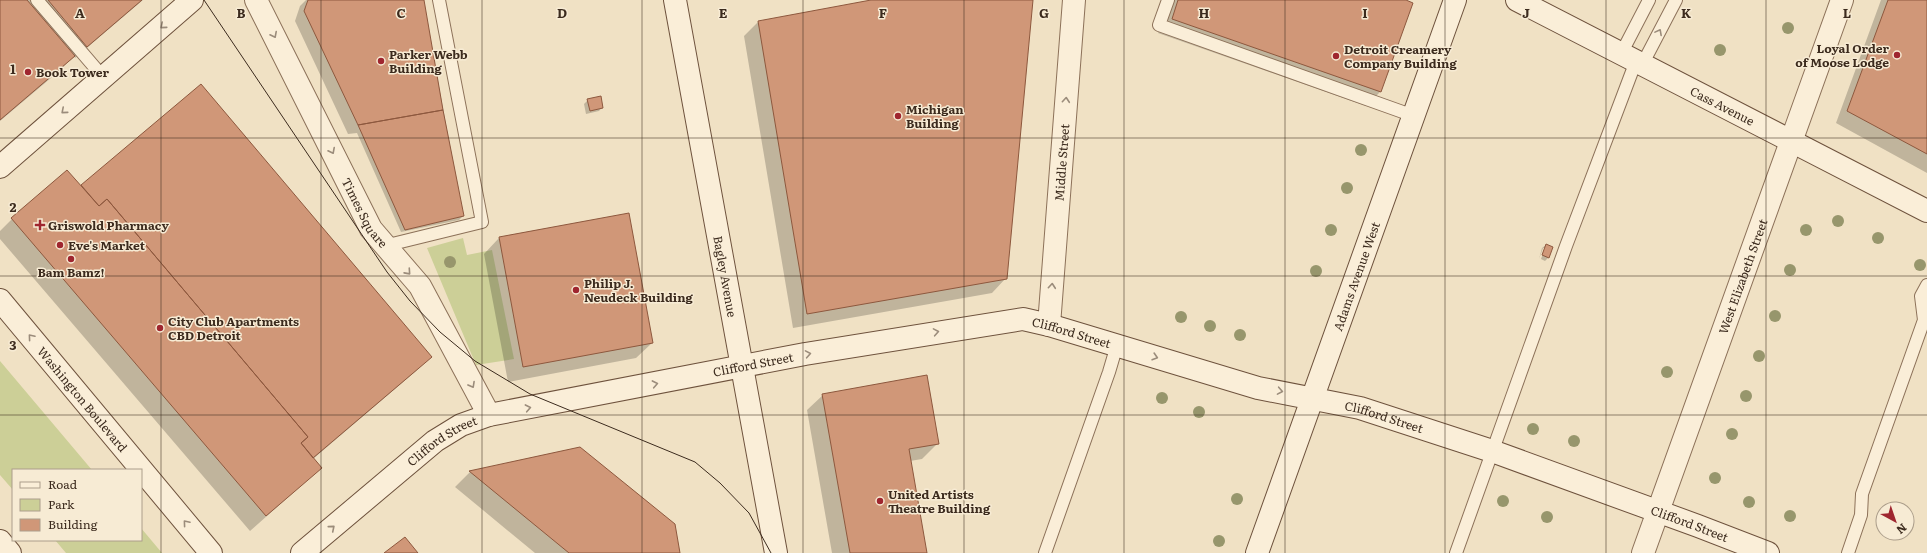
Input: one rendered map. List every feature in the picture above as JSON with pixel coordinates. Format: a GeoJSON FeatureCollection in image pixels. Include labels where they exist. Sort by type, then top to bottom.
{"type":"FeatureCollection","features":[{"type":"Feature","properties":{"kind":"street"},"geometry":{"type":"LineString","coordinates":[[0,167],[192,0]]}},
{"type":"Feature","properties":{"kind":"street","name":"Times Square"},"geometry":{"type":"LineString","coordinates":[[256,0],[371,229],[384,246],[420,286],[489,415]]}},
{"type":"Feature","properties":{"kind":"street","name":"Bagley Avenue"},"geometry":{"type":"LineString","coordinates":[[675,0],[776,553]]}},
{"type":"Feature","properties":{"kind":"street","name":"Middle Street"},"geometry":{"type":"LineString","coordinates":[[1049,325],[1074,0]]}},
{"type":"Feature","properties":{"kind":"street","name":"Adams Avenue West"},"geometry":{"type":"LineString","coordinates":[[1257,553],[1455,0]]}},
{"type":"Feature","properties":{"kind":"street","name":"Cass Avenue"},"geometry":{"type":"LineString","coordinates":[[1518,0],[1927,212]]}},
{"type":"Feature","properties":{"kind":"street","name":"West Elizabeth Street"},"geometry":{"type":"LineString","coordinates":[[1643,553],[1842,0]]}},
{"type":"Feature","properties":{"kind":"street","name":"Washington Boulevard"},"geometry":{"type":"LineString","coordinates":[[0,300],[142,469]]}},
{"type":"Feature","properties":{"kind":"street","name":"Clifford Street"},"geometry":{"type":"LineString","coordinates":[[302,553],[435,441],[461,425],[489,415],[742,368],[805,354],[1024,319],[1117,345],[1258,388],[1314,397],[1360,408],[1492,451],[1658,511],[1768,553]]}},
{"type":"Feature","properties":{"kind":"street","name":"Washington Boulevard"},"geometry":{"type":"LineString","coordinates":[[142,469],[212,553]]}},
{"type":"Feature","properties":{"kind":"street"},"geometry":{"type":"LineString","coordinates":[[0,541],[10,553]]}},
{"type":"Feature","properties":{"kind":"lane"},"geometry":{"type":"LineString","coordinates":[[37,0],[103,77]]}},
{"type":"Feature","properties":{"kind":"lane"},"geometry":{"type":"LineString","coordinates":[[384,246],[482,222],[439,0]]}},
{"type":"Feature","properties":{"kind":"lane"},"geometry":{"type":"LineString","coordinates":[[1168,0],[1159,25],[1414,116]]}},
{"type":"Feature","properties":{"kind":"lane"},"geometry":{"type":"LineString","coordinates":[[1456,553],[1633,60],[1648,0]]}},
{"type":"Feature","properties":{"kind":"lane"},"geometry":{"type":"LineString","coordinates":[[1633,60],[1676,0]]}},
{"type":"Feature","properties":{"kind":"lane"},"geometry":{"type":"LineString","coordinates":[[1848,553],[1860,515],[1862,494],[1926,320],[1921,296],[1927,285]]}},
{"type":"Feature","properties":{"kind":"lane"},"geometry":{"type":"LineString","coordinates":[[1045,553],[1107,379],[1117,345]]}},
{"type":"Feature","properties":{"kind":"green space"},"geometry":{"type":"Polygon","coordinates":[[[463,238],[467,255],[492,250],[514,359],[476,365],[427,248],[463,238]]]}},
{"type":"Feature","properties":{"kind":"green space"},"geometry":{"type":"Polygon","coordinates":[[[0,361],[91,469],[12,469],[12,489],[0,475],[0,361]]]}},
{"type":"Feature","properties":{"kind":"green space"},"geometry":{"type":"Polygon","coordinates":[[[142,529],[162,553],[66,553],[56,541],[142,541],[142,529]]]}},
{"type":"Feature","properties":{"kind":"building","name":"Book Tower"},"geometry":{"type":"Polygon","coordinates":[[[0,0],[27,0],[75,56],[0,120],[0,0]]]}},
{"type":"Feature","properties":{"kind":"building"},"geometry":{"type":"Polygon","coordinates":[[[48,0],[142,0],[87,47],[48,0]]]}},
{"type":"Feature","properties":{"kind":"building","name":"Parker Webb Building"},"geometry":{"type":"Polygon","coordinates":[[[308,0],[424,0],[443,110],[358,125],[304,11],[308,0]]]}},
{"type":"Feature","properties":{"kind":"building","name":"Michigan Building"},"geometry":{"type":"Polygon","coordinates":[[[871,0],[1033,0],[1007,279],[807,314],[758,21],[871,0]]]}},
{"type":"Feature","properties":{"kind":"building","name":"Detroit Creamery Company Building"},"geometry":{"type":"Polygon","coordinates":[[[1178,0],[1406,0],[1413,3],[1381,92],[1172,19],[1178,0]]]}},
{"type":"Feature","properties":{"kind":"building","name":"Loyal Order of Moose Lodge"},"geometry":{"type":"Polygon","coordinates":[[[1888,0],[1927,0],[1927,154],[1847,111],[1888,0]]]}},
{"type":"Feature","properties":{"kind":"building"},"geometry":{"type":"Polygon","coordinates":[[[201,84],[432,357],[313,458],[301,443],[308,437],[107,199],[99,206],[81,185],[201,84]]]}},
{"type":"Feature","properties":{"kind":"building"},"geometry":{"type":"Polygon","coordinates":[[[601,96],[603,108],[590,111],[587,99],[601,96]]]}},
{"type":"Feature","properties":{"kind":"building"},"geometry":{"type":"Polygon","coordinates":[[[443,110],[464,216],[405,230],[358,125],[443,110]]]}},
{"type":"Feature","properties":{"kind":"building","name":"City Club Apartments CBD Detroit"},"geometry":{"type":"Polygon","coordinates":[[[67,170],[99,206],[107,199],[308,437],[301,443],[322,468],[266,516],[11,218],[67,170]]]}},
{"type":"Feature","properties":{"kind":"building","name":"Philip J. Neudeck Building"},"geometry":{"type":"Polygon","coordinates":[[[629,213],[653,343],[523,367],[499,237],[629,213]]]}},
{"type":"Feature","properties":{"kind":"building"},"geometry":{"type":"Polygon","coordinates":[[[1546,244],[1553,247],[1549,258],[1542,255],[1546,244]]]}},
{"type":"Feature","properties":{"kind":"building","name":"United Artists Theatre Building"},"geometry":{"type":"Polygon","coordinates":[[[927,375],[939,444],[909,449],[927,553],[850,553],[822,394],[927,375]]]}},
{"type":"Feature","properties":{"kind":"building"},"geometry":{"type":"Polygon","coordinates":[[[580,447],[675,524],[680,553],[569,553],[469,471],[580,447]]]}},
{"type":"Feature","properties":{"kind":"building"},"geometry":{"type":"Polygon","coordinates":[[[405,537],[418,553],[384,553],[405,537]]]}},
{"type":"Feature","properties":{"kind":"tram line"},"geometry":{"type":"LineString","coordinates":[[204,0],[387,272],[410,301],[440,332],[475,361],[530,394],[695,462],[720,483],[749,513],[771,553]]}},
{"type":"Feature","properties":{"kind":"place","name":"Loyal Order of Moose Lodge"},"geometry":{"type":"Point","coordinates":[1897,55]}},
{"type":"Feature","properties":{"kind":"place","name":"Detroit Creamery Company Building"},"geometry":{"type":"Point","coordinates":[1336,56]}},
{"type":"Feature","properties":{"kind":"place","name":"Parker Webb Building"},"geometry":{"type":"Point","coordinates":[381,61]}},
{"type":"Feature","properties":{"kind":"place","name":"Book Tower"},"geometry":{"type":"Point","coordinates":[28,72]}},
{"type":"Feature","properties":{"kind":"place","name":"Michigan Building"},"geometry":{"type":"Point","coordinates":[898,116]}},
{"type":"Feature","properties":{"kind":"place","name":"Griswold Pharmacy"},"geometry":{"type":"Point","coordinates":[40,225]}},
{"type":"Feature","properties":{"kind":"place","name":"Eve's Market"},"geometry":{"type":"Point","coordinates":[60,245]}},
{"type":"Feature","properties":{"kind":"place","name":"Bam Bamz!"},"geometry":{"type":"Point","coordinates":[71,259]}},
{"type":"Feature","properties":{"kind":"place","name":"Philip J. Neudeck Building"},"geometry":{"type":"Point","coordinates":[576,290]}},
{"type":"Feature","properties":{"kind":"place","name":"City Club Apartments CBD Detroit"},"geometry":{"type":"Point","coordinates":[160,328]}},
{"type":"Feature","properties":{"kind":"place","name":"United Artists Theatre Building"},"geometry":{"type":"Point","coordinates":[880,501]}}]}
